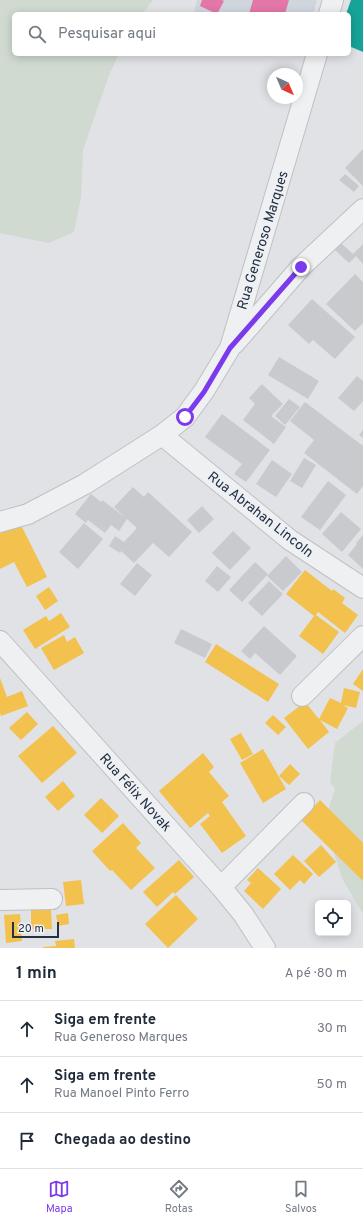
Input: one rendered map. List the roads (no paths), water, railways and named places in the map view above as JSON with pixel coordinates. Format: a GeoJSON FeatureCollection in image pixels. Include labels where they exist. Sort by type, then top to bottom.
{"type":"FeatureCollection","features":[{"type":"Feature","properties":{"kind":"street"},"geometry":{"type":"LineString","coordinates":[[330,12],[333,0]]}},
{"type":"Feature","properties":{"kind":"street","name":"Rua Generoso Marques"},"geometry":{"type":"LineString","coordinates":[[0,522],[28,514],[85,484],[162,435],[185,417],[204,392],[230,348],[316,56]]}},
{"type":"Feature","properties":{"kind":"street"},"geometry":{"type":"LineString","coordinates":[[230,348],[301,267],[363,209]]}},
{"type":"Feature","properties":{"kind":"street","name":"Rua Abrahan Lincoln"},"geometry":{"type":"LineString","coordinates":[[162,435],[290,540],[363,588]]}},
{"type":"Feature","properties":{"kind":"street"},"geometry":{"type":"LineString","coordinates":[[302,696],[363,636]]}},
{"type":"Feature","properties":{"kind":"street","name":"Rua Félix Novak"},"geometry":{"type":"LineString","coordinates":[[0,641],[221,887],[243,914],[265,948]]}},
{"type":"Feature","properties":{"kind":"street"},"geometry":{"type":"LineString","coordinates":[[221,887],[304,803]]}},
{"type":"Feature","properties":{"kind":"street"},"geometry":{"type":"LineString","coordinates":[[0,900],[52,899]]}}]}
